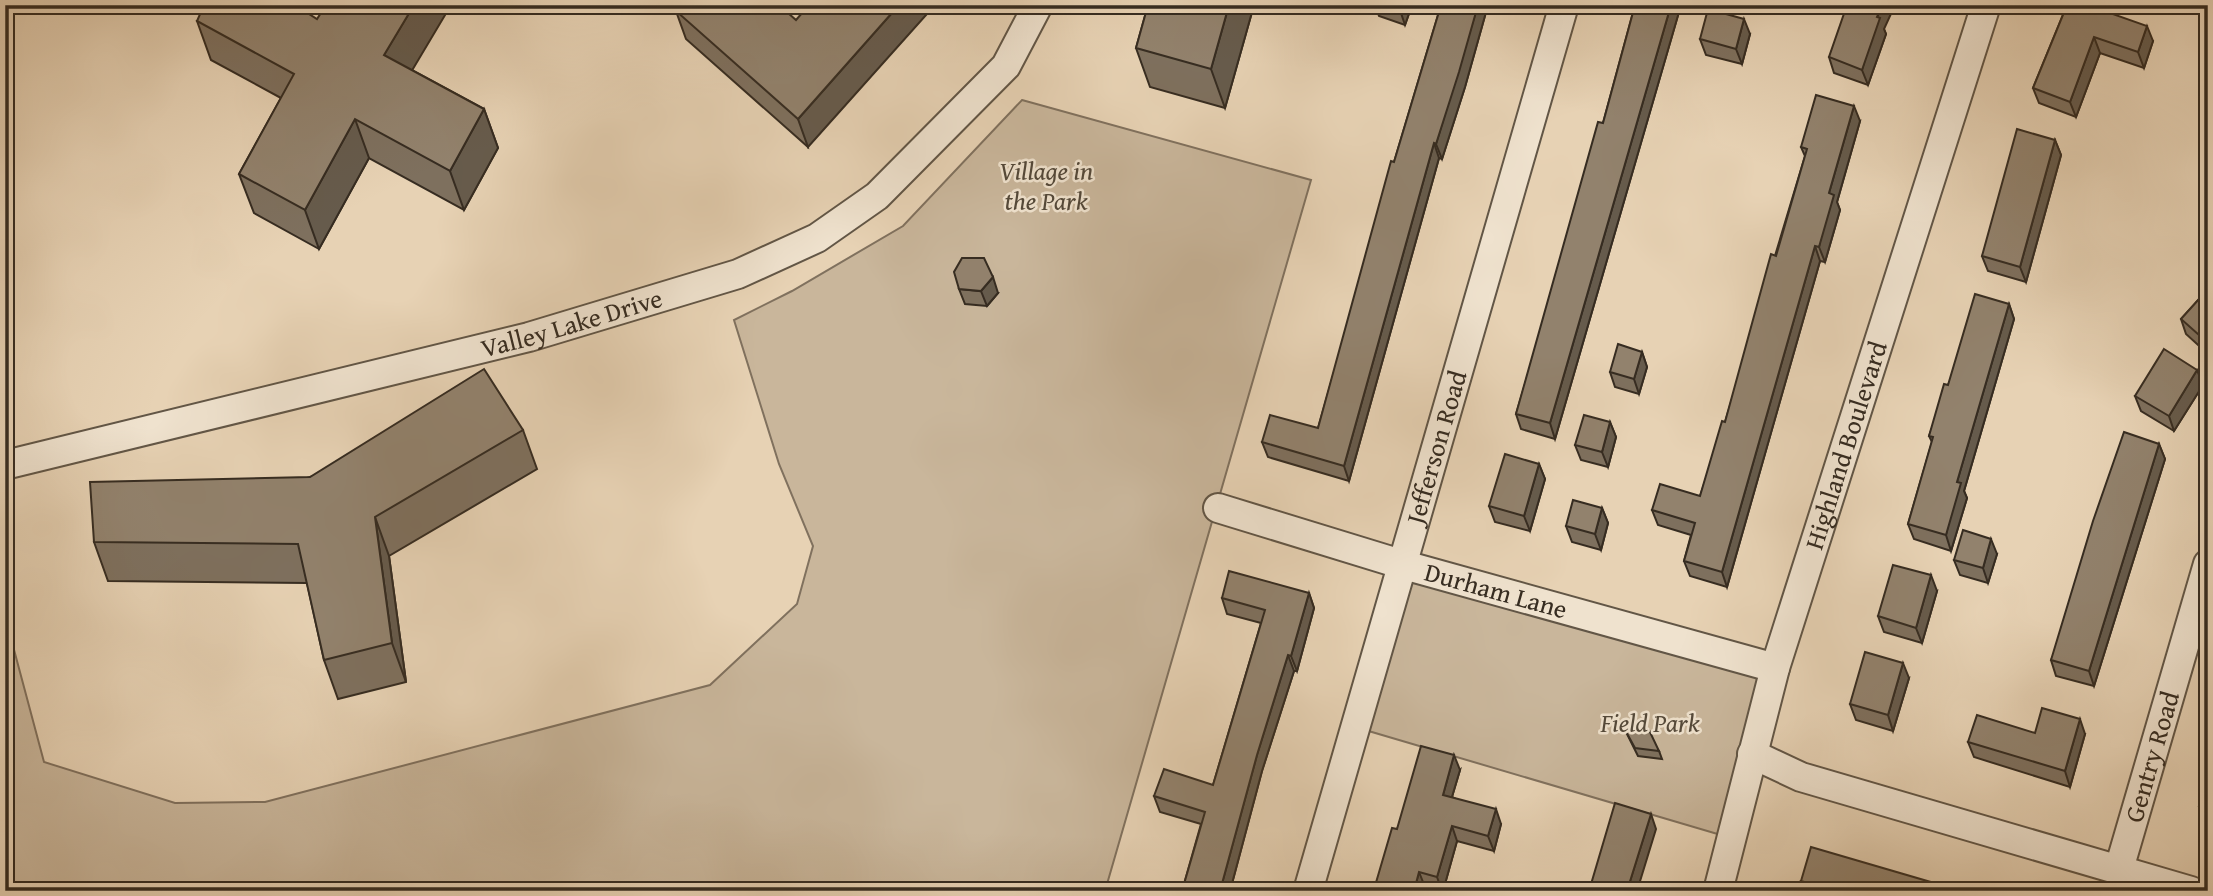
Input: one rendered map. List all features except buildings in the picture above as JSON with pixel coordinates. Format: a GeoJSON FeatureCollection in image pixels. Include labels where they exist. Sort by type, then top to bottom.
{"type":"FeatureCollection","features":[{"type":"Feature","properties":{"kind":"street","name":"Valley Lake Drive"},"geometry":{"type":"LineString","coordinates":[[5,465],[529,337],[738,274],[817,238],[877,196],[1006,66],[1038,5]]}},
{"type":"Feature","properties":{"kind":"street","name":"Jefferson Road"},"geometry":{"type":"LineString","coordinates":[[1308,891],[1564,5]]}},
{"type":"Feature","properties":{"kind":"street","name":"Highland Boulevard"},"geometry":{"type":"LineString","coordinates":[[1718,891],[1775,668],[1986,5]]}},
{"type":"Feature","properties":{"kind":"street","name":"Durham Lane"},"geometry":{"type":"LineString","coordinates":[[1218,508],[1404,565],[1775,668]]}},
{"type":"Feature","properties":{"kind":"street","name":"Gentry Road"},"geometry":{"type":"LineString","coordinates":[[2119,869],[2208,564]]}},
{"type":"Feature","properties":{"kind":"street"},"geometry":{"type":"LineString","coordinates":[[1752,754],[1801,777],[2191,891]]}},
{"type":"Feature","properties":{"kind":"green space","name":"Village in the Park"},"geometry":{"type":"Polygon","coordinates":[[[1022,100],[1311,180],[1105,891],[5,891],[5,616],[44,762],[175,803],[265,802],[710,685],[797,604],[813,546],[779,464],[734,320],[792,291],[903,226],[1022,100]]]}},
{"type":"Feature","properties":{"kind":"green space","name":"Field Park"},"geometry":{"type":"Polygon","coordinates":[[[1404,565],[1775,668],[1731,838],[1355,727],[1404,565]]]}}]}
